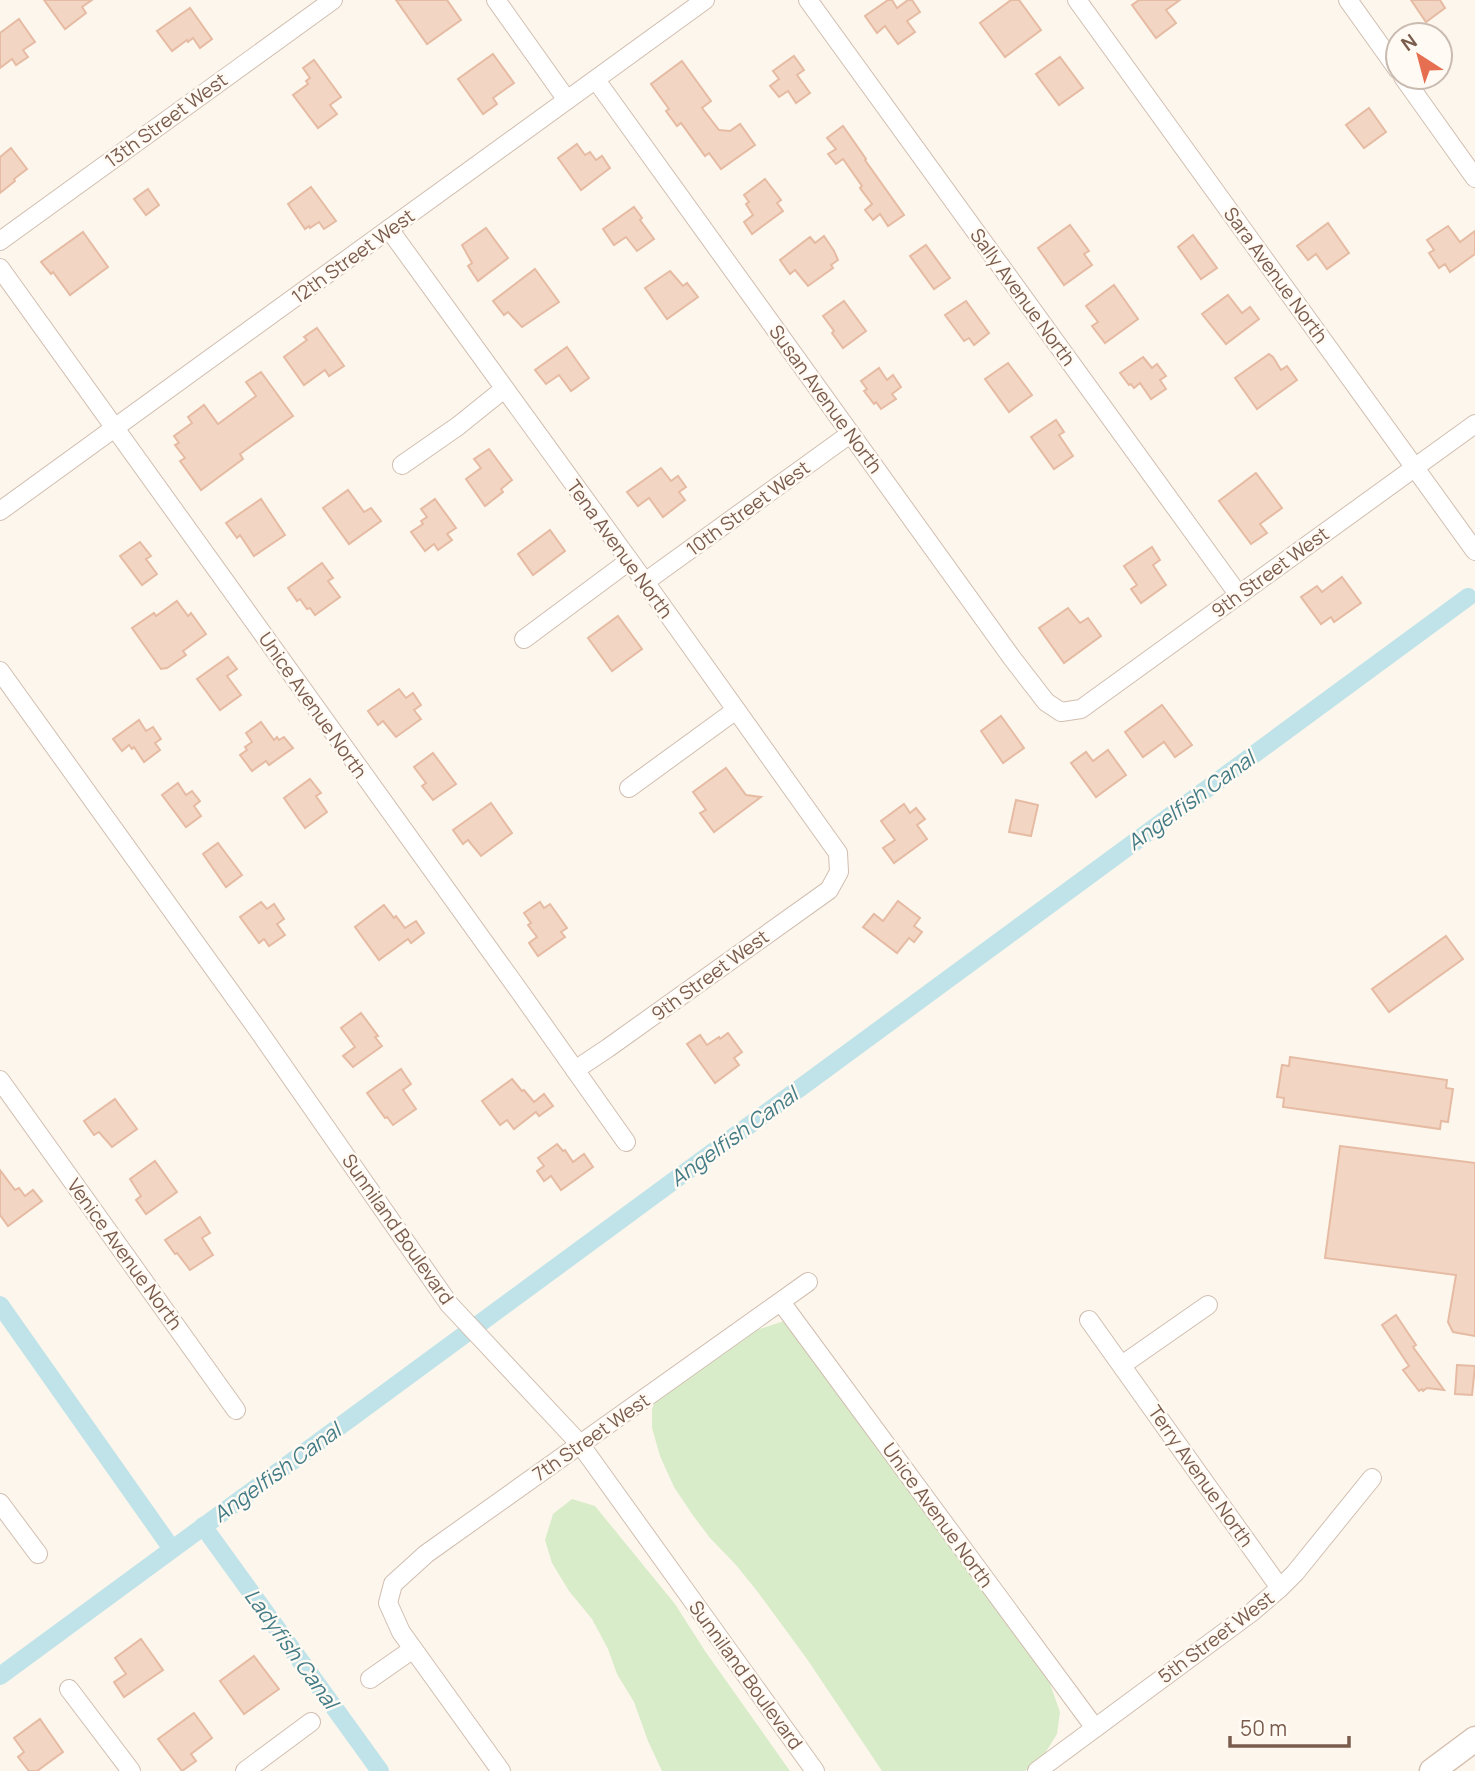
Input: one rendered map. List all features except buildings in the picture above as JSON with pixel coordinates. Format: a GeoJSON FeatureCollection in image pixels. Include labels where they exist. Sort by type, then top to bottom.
{"type":"FeatureCollection","features":[{"type":"Feature","properties":{"kind":"main road"},"geometry":{"type":"LineString","coordinates":[[1432,1771],[1475,1739]]}},
{"type":"Feature","properties":{"kind":"street","name":"13th Street West"},"geometry":{"type":"LineString","coordinates":[[0,241],[333,0]]}},
{"type":"Feature","properties":{"kind":"street"},"geometry":{"type":"LineString","coordinates":[[496,0],[567,100]]}},
{"type":"Feature","properties":{"kind":"street","name":"12th Street West"},"geometry":{"type":"LineString","coordinates":[[0,511],[705,0]]}},
{"type":"Feature","properties":{"kind":"street","name":"Sally Avenue North"},"geometry":{"type":"LineString","coordinates":[[808,0],[1238,594]]}},
{"type":"Feature","properties":{"kind":"street","name":"Sara Avenue North"},"geometry":{"type":"LineString","coordinates":[[1077,0],[1475,551]]}},
{"type":"Feature","properties":{"kind":"street"},"geometry":{"type":"LineString","coordinates":[[1348,0],[1384,50]]}},
{"type":"Feature","properties":{"kind":"street","name":"Susan Avenue North"},"geometry":{"type":"LineString","coordinates":[[596,80],[1012,658],[1046,702],[1061,712]]}},
{"type":"Feature","properties":{"kind":"street"},"geometry":{"type":"LineString","coordinates":[[1413,91],[1475,178]]}},
{"type":"Feature","properties":{"kind":"street","name":"Tena Avenue North"},"geometry":{"type":"LineString","coordinates":[[389,229],[838,853],[839,872]]}},
{"type":"Feature","properties":{"kind":"street","name":"Unice Avenue North"},"geometry":{"type":"LineString","coordinates":[[0,268],[626,1142]]}},
{"type":"Feature","properties":{"kind":"street"},"geometry":{"type":"LineString","coordinates":[[402,465],[458,426],[504,389]]}},
{"type":"Feature","properties":{"kind":"street","name":"9th Street West"},"geometry":{"type":"LineString","coordinates":[[1061,712],[1081,709],[1475,424]]}},
{"type":"Feature","properties":{"kind":"street","name":"10th Street West"},"geometry":{"type":"LineString","coordinates":[[645,582],[850,434]]}},
{"type":"Feature","properties":{"kind":"street"},"geometry":{"type":"LineString","coordinates":[[524,639],[629,561]]}},
{"type":"Feature","properties":{"kind":"street","name":"Sunniland Boulevard"},"geometry":{"type":"LineString","coordinates":[[0,671],[258,1030],[449,1304],[580,1444],[815,1771]]}},
{"type":"Feature","properties":{"kind":"street"},"geometry":{"type":"LineString","coordinates":[[629,788],[736,710]]}},
{"type":"Feature","properties":{"kind":"street","name":"9th Street West"},"geometry":{"type":"LineString","coordinates":[[575,1070],[829,890],[839,872]]}},
{"type":"Feature","properties":{"kind":"street","name":"Venice Avenue North"},"geometry":{"type":"LineString","coordinates":[[0,1080],[236,1410]]}},
{"type":"Feature","properties":{"kind":"street","name":"7th Street West"},"geometry":{"type":"LineString","coordinates":[[413,1649],[401,1632],[388,1603],[393,1584],[426,1554],[808,1282]]}},
{"type":"Feature","properties":{"kind":"street","name":"Unice Avenue North"},"geometry":{"type":"LineString","coordinates":[[781,1302],[1095,1728]]}},
{"type":"Feature","properties":{"kind":"street"},"geometry":{"type":"LineString","coordinates":[[1122,1365],[1208,1305]]}},
{"type":"Feature","properties":{"kind":"street","name":"Terry Avenue North"},"geometry":{"type":"LineString","coordinates":[[1089,1320],[1280,1588]]}},
{"type":"Feature","properties":{"kind":"street","name":"5th Street West"},"geometry":{"type":"LineString","coordinates":[[1037,1771],[1252,1612],[1280,1588],[1372,1478]]}},
{"type":"Feature","properties":{"kind":"street"},"geometry":{"type":"LineString","coordinates":[[0,1503],[38,1554]]}},
{"type":"Feature","properties":{"kind":"street"},"geometry":{"type":"LineString","coordinates":[[370,1679],[413,1649],[501,1771]]}},
{"type":"Feature","properties":{"kind":"street"},"geometry":{"type":"LineString","coordinates":[[69,1689],[131,1771]]}},
{"type":"Feature","properties":{"kind":"street"},"geometry":{"type":"LineString","coordinates":[[245,1771],[311,1722]]}},
{"type":"Feature","properties":{"kind":"green space"},"geometry":{"type":"Polygon","coordinates":[[[784,1321],[806,1345],[1046,1672],[1060,1712],[1057,1734],[1042,1758],[1025,1771],[882,1771],[807,1659],[757,1591],[710,1538],[674,1487],[660,1456],[652,1428],[652,1409],[659,1393],[732,1338],[784,1321]]]}},
{"type":"Feature","properties":{"kind":"green space"},"geometry":{"type":"Polygon","coordinates":[[[572,1499],[595,1506],[675,1604],[790,1771],[662,1771],[634,1702],[617,1674],[608,1649],[592,1619],[569,1591],[552,1563],[545,1540],[553,1514],[572,1499]]]}},
{"type":"Feature","properties":{"kind":"waterway","name":"Angelfish Canal"},"geometry":{"type":"LineString","coordinates":[[0,1676],[1468,597]]}},
{"type":"Feature","properties":{"kind":"waterway"},"geometry":{"type":"LineString","coordinates":[[0,1305],[172,1549]]}},
{"type":"Feature","properties":{"kind":"waterway","name":"Ladyfish Canal"},"geometry":{"type":"LineString","coordinates":[[203,1526],[380,1771]]}}]}
